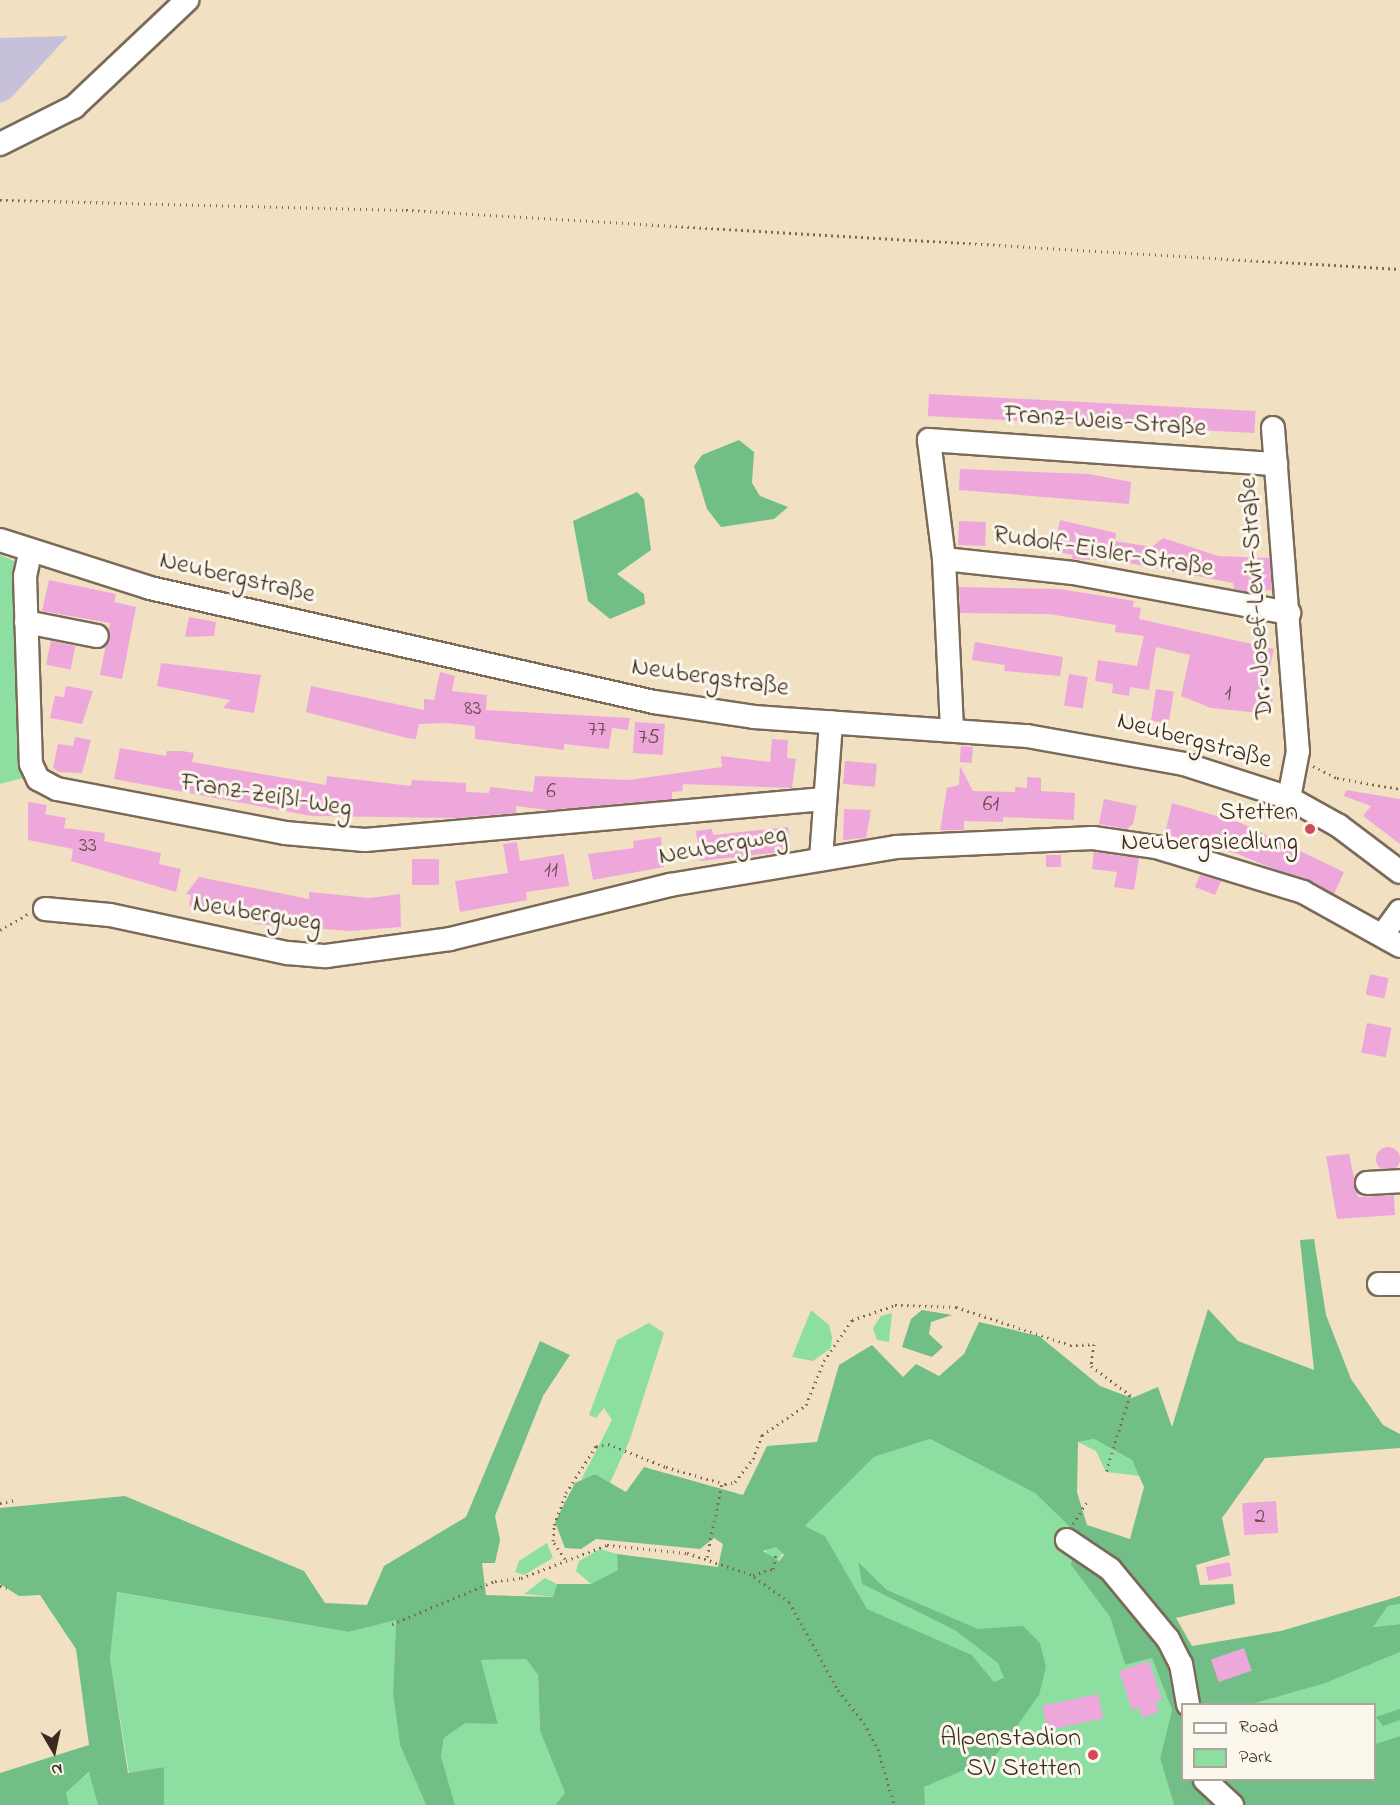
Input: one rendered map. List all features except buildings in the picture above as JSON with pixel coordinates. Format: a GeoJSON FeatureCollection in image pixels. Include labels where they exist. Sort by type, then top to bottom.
{"type":"FeatureCollection","features":[{"type":"Feature","properties":{"kind":"street"},"geometry":{"type":"LineString","coordinates":[[0,144],[74,107],[187,0]]}},
{"type":"Feature","properties":{"kind":"street","name":"Dr.-Josef-Levit-Straße"},"geometry":{"type":"LineString","coordinates":[[1273,428],[1289,613],[1298,764],[1289,798]]}},
{"type":"Feature","properties":{"kind":"street","name":"Franz-Weis-Straße"},"geometry":{"type":"LineString","coordinates":[[944,559],[929,440],[1276,464]]}},
{"type":"Feature","properties":{"kind":"street","name":"Neubergstraße"},"geometry":{"type":"LineString","coordinates":[[0,540],[30,552],[158,590],[620,695],[720,713],[831,723],[952,729],[1144,755],[1289,798],[1339,826],[1400,872]]}},
{"type":"Feature","properties":{"kind":"street","name":"Franz-Zeißl-Weg"},"geometry":{"type":"LineString","coordinates":[[30,552],[26,622],[31,764],[38,779],[57,789],[285,833],[365,840],[824,799]]}},
{"type":"Feature","properties":{"kind":"street"},"geometry":{"type":"LineString","coordinates":[[944,559],[952,729]]}},
{"type":"Feature","properties":{"kind":"street","name":"Rudolf-Eisler-Straße"},"geometry":{"type":"LineString","coordinates":[[944,559],[1073,573],[1289,613]]}},
{"type":"Feature","properties":{"kind":"street"},"geometry":{"type":"LineString","coordinates":[[26,622],[97,636]]}},
{"type":"Feature","properties":{"kind":"street"},"geometry":{"type":"LineString","coordinates":[[821,859],[831,723]]}},
{"type":"Feature","properties":{"kind":"street","name":"Neubergweg"},"geometry":{"type":"LineString","coordinates":[[45,909],[92,913],[288,953],[326,956],[450,939],[670,885],[821,859],[924,844],[1104,839],[1156,847],[1303,892],[1392,939]]}},
{"type":"Feature","properties":{"kind":"street"},"geometry":{"type":"LineString","coordinates":[[1392,939],[1400,910]]}},
{"type":"Feature","properties":{"kind":"street"},"geometry":{"type":"LineString","coordinates":[[1367,1183],[1400,1181]]}},
{"type":"Feature","properties":{"kind":"street"},"geometry":{"type":"LineString","coordinates":[[1067,1540],[1110,1569],[1168,1639],[1181,1664],[1188,1703]]}},
{"type":"Feature","properties":{"kind":"street"},"geometry":{"type":"LineString","coordinates":[[1207,1781],[1232,1805]]}},
{"type":"Feature","properties":{"kind":"path"},"geometry":{"type":"LineString","coordinates":[[0,200],[476,213],[1400,268]]}},
{"type":"Feature","properties":{"kind":"path"},"geometry":{"type":"LineString","coordinates":[[1298,764],[1337,778],[1400,789]]}},
{"type":"Feature","properties":{"kind":"path"},"geometry":{"type":"LineString","coordinates":[[0,930],[45,909]]}},
{"type":"Feature","properties":{"kind":"path"},"geometry":{"type":"LineString","coordinates":[[565,1559],[554,1541],[554,1525],[567,1493],[596,1446],[608,1444],[722,1484],[735,1482],[744,1472],[762,1435],[806,1405],[824,1361],[852,1320],[861,1313],[910,1303],[956,1307],[1070,1345],[1094,1344],[1091,1366],[1130,1395],[1106,1472]]}},
{"type":"Feature","properties":{"kind":"path"},"geometry":{"type":"LineString","coordinates":[[707,1557],[722,1484]]}},
{"type":"Feature","properties":{"kind":"path"},"geometry":{"type":"LineString","coordinates":[[0,1503],[16,1500]]}},
{"type":"Feature","properties":{"kind":"path"},"geometry":{"type":"LineString","coordinates":[[1067,1540],[1086,1503]]}},
{"type":"Feature","properties":{"kind":"path"},"geometry":{"type":"LineString","coordinates":[[392,1624],[495,1581],[521,1578],[565,1559],[607,1545],[707,1557],[753,1575],[789,1602],[838,1690],[864,1723],[878,1749],[894,1805]]}},
{"type":"Feature","properties":{"kind":"path"},"geometry":{"type":"LineString","coordinates":[[753,1575],[773,1569],[776,1553]]}},
{"type":"Feature","properties":{"kind":"path"},"geometry":{"type":"LineString","coordinates":[[0,1586],[7,1588]]}},
{"type":"Feature","properties":{"kind":"shaded area"},"geometry":{"type":"Polygon","coordinates":[[[68,36],[10,99],[0,103],[0,38],[68,36]]]}},
{"type":"Feature","properties":{"kind":"green space"},"geometry":{"type":"Polygon","coordinates":[[[739,440],[754,452],[752,483],[760,496],[788,507],[774,519],[721,527],[707,509],[694,466],[702,455],[739,440]]]}},
{"type":"Feature","properties":{"kind":"green space"},"geometry":{"type":"Polygon","coordinates":[[[637,492],[644,499],[651,550],[617,574],[644,594],[645,604],[610,619],[588,601],[573,521],[637,492]]]}},
{"type":"Feature","properties":{"kind":"green space"},"geometry":{"type":"Polygon","coordinates":[[[0,555],[14,561],[23,778],[0,784],[0,555]]]}},
{"type":"Feature","properties":{"kind":"green space"},"geometry":{"type":"Polygon","coordinates":[[[1314,1239],[1326,1315],[1351,1379],[1383,1425],[1400,1434],[1400,1448],[1265,1458],[1222,1518],[1230,1555],[1196,1565],[1200,1585],[1233,1584],[1235,1604],[1176,1618],[1192,1646],[1281,1631],[1400,1596],[1400,1604],[1388,1606],[1373,1627],[1400,1624],[1400,1652],[1326,1683],[1256,1703],[1181,1703],[1181,1781],[1376,1781],[1376,1744],[1400,1736],[1400,1805],[1174,1805],[1160,1758],[1172,1710],[1152,1658],[1125,1665],[1110,1617],[1071,1565],[1074,1531],[1035,1493],[930,1439],[874,1457],[805,1526],[825,1536],[867,1609],[972,1655],[994,1682],[1004,1678],[998,1663],[956,1631],[862,1584],[858,1562],[887,1590],[978,1629],[1023,1626],[1040,1643],[1046,1667],[1039,1695],[995,1757],[924,1787],[925,1805],[555,1805],[565,1793],[540,1731],[538,1675],[526,1659],[481,1660],[498,1724],[465,1723],[444,1738],[441,1756],[455,1805],[426,1805],[400,1745],[393,1694],[396,1620],[349,1632],[117,1592],[110,1658],[128,1773],[164,1767],[164,1805],[98,1805],[89,1772],[66,1793],[69,1805],[0,1805],[0,1773],[89,1745],[76,1649],[40,1595],[19,1596],[0,1584],[0,1508],[125,1496],[304,1571],[325,1603],[367,1605],[384,1566],[466,1517],[540,1341],[570,1355],[543,1396],[495,1516],[500,1540],[495,1563],[482,1563],[486,1595],[553,1597],[557,1584],[591,1584],[618,1570],[617,1554],[718,1567],[723,1544],[714,1538],[700,1549],[596,1539],[581,1549],[565,1548],[555,1522],[575,1483],[595,1474],[626,1492],[644,1467],[743,1495],[767,1446],[817,1442],[839,1365],[872,1345],[903,1377],[916,1364],[939,1376],[964,1354],[979,1322],[1039,1336],[1100,1386],[1132,1398],[1158,1387],[1172,1427],[1208,1309],[1238,1341],[1314,1370],[1300,1240],[1314,1239]],[[1094,1439],[1078,1442],[1077,1492],[1087,1525],[1130,1539],[1144,1487],[1132,1460],[1094,1439]],[[776,1547],[763,1551],[779,1561],[784,1555],[776,1547]]]}},
{"type":"Feature","properties":{"kind":"green space"},"geometry":{"type":"Polygon","coordinates":[[[811,1310],[829,1325],[832,1337],[831,1348],[813,1361],[792,1357],[811,1310]]]}},
{"type":"Feature","properties":{"kind":"green space"},"geometry":{"type":"Polygon","coordinates":[[[922,1310],[952,1315],[931,1322],[929,1334],[943,1347],[932,1357],[902,1347],[911,1319],[922,1310]]]}},
{"type":"Feature","properties":{"kind":"green space"},"geometry":{"type":"Polygon","coordinates":[[[892,1313],[889,1342],[877,1340],[873,1328],[881,1316],[892,1313]]]}},
{"type":"Feature","properties":{"kind":"green space"},"geometry":{"type":"Polygon","coordinates":[[[649,1323],[664,1333],[630,1439],[610,1483],[595,1474],[581,1480],[612,1420],[604,1408],[596,1418],[589,1415],[617,1340],[649,1323]]]}},
{"type":"Feature","properties":{"kind":"green space"},"geometry":{"type":"Polygon","coordinates":[[[930,1439],[1035,1493],[1074,1531],[1071,1565],[1110,1617],[1125,1665],[1152,1658],[1172,1710],[1160,1758],[1174,1805],[925,1805],[923,1787],[995,1757],[1014,1730],[1023,1627],[978,1630],[887,1590],[858,1563],[862,1584],[956,1631],[999,1663],[1004,1679],[994,1682],[972,1655],[866,1609],[825,1536],[805,1526],[874,1457],[930,1439]]]}},
{"type":"Feature","properties":{"kind":"green space"},"geometry":{"type":"Polygon","coordinates":[[[1094,1439],[1132,1460],[1140,1476],[1106,1472],[1096,1451],[1078,1442],[1094,1439]]]}},
{"type":"Feature","properties":{"kind":"green space"},"geometry":{"type":"Polygon","coordinates":[[[547,1543],[553,1558],[524,1575],[515,1572],[519,1561],[547,1543]]]}},
{"type":"Feature","properties":{"kind":"green space"},"geometry":{"type":"Polygon","coordinates":[[[774,1545],[780,1547],[782,1553],[780,1559],[774,1561],[768,1559],[766,1553],[768,1547],[774,1545]]]}},
{"type":"Feature","properties":{"kind":"green space"},"geometry":{"type":"Polygon","coordinates":[[[600,1549],[617,1554],[619,1570],[591,1584],[576,1571],[579,1561],[600,1549]]]}},
{"type":"Feature","properties":{"kind":"green space"},"geometry":{"type":"Polygon","coordinates":[[[545,1578],[557,1584],[554,1597],[524,1594],[545,1578]]]}},
{"type":"Feature","properties":{"kind":"green space"},"geometry":{"type":"Polygon","coordinates":[[[116,1592],[349,1632],[396,1620],[393,1694],[400,1745],[426,1805],[164,1805],[164,1767],[129,1773],[110,1658],[116,1592]]]}},
{"type":"Feature","properties":{"kind":"green space"},"geometry":{"type":"Polygon","coordinates":[[[1400,1604],[1400,1624],[1373,1627],[1388,1606],[1400,1604]]]}},
{"type":"Feature","properties":{"kind":"green space"},"geometry":{"type":"Polygon","coordinates":[[[1400,1652],[1400,1736],[1376,1744],[1376,1703],[1256,1703],[1326,1683],[1400,1652]]]}},
{"type":"Feature","properties":{"kind":"green space"},"geometry":{"type":"Polygon","coordinates":[[[526,1659],[538,1675],[540,1731],[565,1793],[555,1805],[455,1805],[441,1756],[444,1738],[465,1722],[498,1724],[481,1660],[526,1659]]]}},
{"type":"Feature","properties":{"kind":"green space"},"geometry":{"type":"Polygon","coordinates":[[[1400,1709],[1400,1720],[1383,1726],[1376,1717],[1400,1709]]]}},
{"type":"Feature","properties":{"kind":"green space"},"geometry":{"type":"Polygon","coordinates":[[[90,1772],[98,1805],[69,1805],[66,1793],[90,1772]]]}},
{"type":"Feature","properties":{"kind":"place","name":"Stetten Neubergsiedlung"},"geometry":{"type":"Point","coordinates":[1310,829]}},
{"type":"Feature","properties":{"kind":"place","name":"Alpenstadion SV Stetten"},"geometry":{"type":"Point","coordinates":[1093,1755]}}]}
